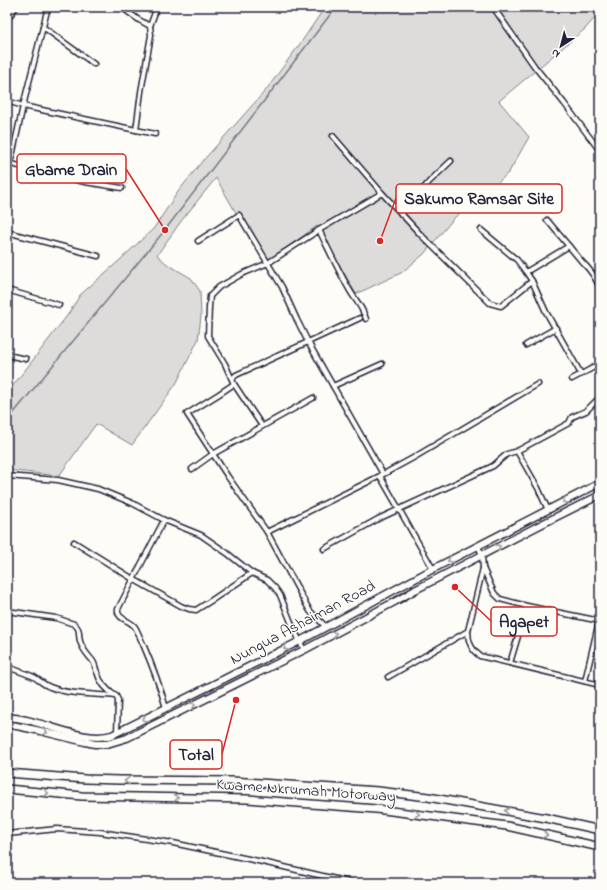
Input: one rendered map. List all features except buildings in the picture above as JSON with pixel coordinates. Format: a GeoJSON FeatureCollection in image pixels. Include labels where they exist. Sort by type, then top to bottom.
{"type":"FeatureCollection","features":[{"type":"Feature","properties":{"kind":"highway","name":"Kwame Nkrumah Motorway"},"geometry":{"type":"LineString","coordinates":[[7,773],[119,780],[232,781],[378,791],[428,797],[538,816],[600,830]]}},
{"type":"Feature","properties":{"kind":"highway","name":"Kwame Nkrumah Motorway"},"geometry":{"type":"LineString","coordinates":[[7,789],[82,796],[247,799],[376,809],[507,826],[600,847]]}},
{"type":"Feature","properties":{"kind":"main road","name":"Nungua Ashaiman Road"},"geometry":{"type":"LineString","coordinates":[[7,717],[33,721],[95,738],[105,738],[300,641],[433,569],[600,483]]}},
{"type":"Feature","properties":{"kind":"main road","name":"Nungua Ashaiman Road"},"geometry":{"type":"LineString","coordinates":[[7,724],[95,744],[108,744],[136,733],[304,650],[415,590],[600,495]]}},
{"type":"Feature","properties":{"kind":"street"},"geometry":{"type":"LineString","coordinates":[[7,20],[16,7]]}},
{"type":"Feature","properties":{"kind":"street"},"geometry":{"type":"LineString","coordinates":[[42,7],[47,9],[11,160],[8,163],[85,182],[122,188]]}},
{"type":"Feature","properties":{"kind":"street"},"geometry":{"type":"LineString","coordinates":[[121,7],[150,26]]}},
{"type":"Feature","properties":{"kind":"street"},"geometry":{"type":"LineString","coordinates":[[136,130],[151,35],[150,26],[157,7]]}},
{"type":"Feature","properties":{"kind":"street"},"geometry":{"type":"LineString","coordinates":[[493,7],[535,67],[599,147]]}},
{"type":"Feature","properties":{"kind":"street"},"geometry":{"type":"LineString","coordinates":[[43,27],[94,64]]}},
{"type":"Feature","properties":{"kind":"street"},"geometry":{"type":"LineString","coordinates":[[7,101],[23,106],[155,134]]}},
{"type":"Feature","properties":{"kind":"street"},"geometry":{"type":"LineString","coordinates":[[333,136],[401,214],[490,304],[501,306],[532,282]]}},
{"type":"Feature","properties":{"kind":"street"},"geometry":{"type":"LineString","coordinates":[[401,214],[430,181],[451,161]]}},
{"type":"Feature","properties":{"kind":"street"},"geometry":{"type":"LineString","coordinates":[[262,426],[233,381],[225,364],[208,336],[210,296],[218,287],[242,274],[268,263],[319,230],[382,193]]}},
{"type":"Feature","properties":{"kind":"street"},"geometry":{"type":"LineString","coordinates":[[198,241],[239,215],[282,287],[308,342],[433,569]]}},
{"type":"Feature","properties":{"kind":"street"},"geometry":{"type":"LineString","coordinates":[[547,220],[583,263],[589,268],[600,288]]}},
{"type":"Feature","properties":{"kind":"street"},"geometry":{"type":"LineString","coordinates":[[319,230],[335,264],[349,290],[363,310],[366,319]]}},
{"type":"Feature","properties":{"kind":"street"},"geometry":{"type":"LineString","coordinates":[[481,230],[517,260],[526,272],[546,312],[581,374]]}},
{"type":"Feature","properties":{"kind":"street"},"geometry":{"type":"LineString","coordinates":[[7,232],[98,256]]}},
{"type":"Feature","properties":{"kind":"street"},"geometry":{"type":"LineString","coordinates":[[526,272],[569,246]]}},
{"type":"Feature","properties":{"kind":"street"},"geometry":{"type":"LineString","coordinates":[[7,290],[59,305]]}},
{"type":"Feature","properties":{"kind":"street"},"geometry":{"type":"LineString","coordinates":[[326,627],[306,604],[267,532],[187,414],[219,394],[233,381],[236,375],[360,318]]}},
{"type":"Feature","properties":{"kind":"street"},"geometry":{"type":"LineString","coordinates":[[526,345],[556,328]]}},
{"type":"Feature","properties":{"kind":"street"},"geometry":{"type":"LineString","coordinates":[[7,354],[26,359]]}},
{"type":"Feature","properties":{"kind":"street"},"geometry":{"type":"LineString","coordinates":[[333,386],[382,364]]}},
{"type":"Feature","properties":{"kind":"street"},"geometry":{"type":"LineString","coordinates":[[572,379],[600,364]]}},
{"type":"Feature","properties":{"kind":"street"},"geometry":{"type":"LineString","coordinates":[[267,532],[413,458],[538,384]]}},
{"type":"Feature","properties":{"kind":"street"},"geometry":{"type":"LineString","coordinates":[[324,549],[371,522],[499,462],[504,456],[517,451],[569,422],[572,417],[586,411],[600,397]]}},
{"type":"Feature","properties":{"kind":"street"},"geometry":{"type":"LineString","coordinates":[[192,470],[213,454],[312,398]]}},
{"type":"Feature","properties":{"kind":"street"},"geometry":{"type":"LineString","coordinates":[[517,451],[538,488],[548,510]]}},
{"type":"Feature","properties":{"kind":"street"},"geometry":{"type":"LineString","coordinates":[[7,476],[58,480],[98,489],[132,503],[164,520],[201,536],[227,553],[252,573],[267,580],[275,588],[280,595],[304,650]]}},
{"type":"Feature","properties":{"kind":"street"},"geometry":{"type":"LineString","coordinates":[[164,520],[117,612],[118,616],[131,622],[136,628],[152,664],[166,708]]}},
{"type":"Feature","properties":{"kind":"street"},"geometry":{"type":"LineString","coordinates":[[74,542],[133,579],[189,609],[196,610],[252,573]]}},
{"type":"Feature","properties":{"kind":"street"},"geometry":{"type":"LineString","coordinates":[[478,546],[482,555],[484,568],[496,596],[503,600],[527,606],[599,621],[585,681]]}},
{"type":"Feature","properties":{"kind":"street"},"geometry":{"type":"LineString","coordinates":[[484,568],[468,631],[468,639],[475,652],[480,656],[600,685]]}},
{"type":"Feature","properties":{"kind":"street"},"geometry":{"type":"LineString","coordinates":[[510,663],[527,606]]}},
{"type":"Feature","properties":{"kind":"street"},"geometry":{"type":"LineString","coordinates":[[7,611],[56,618],[77,625],[79,628],[82,645],[88,656],[93,660],[100,682],[116,696],[118,700],[117,733]]}},
{"type":"Feature","properties":{"kind":"street"},"geometry":{"type":"LineString","coordinates":[[388,677],[468,631]]}},
{"type":"Feature","properties":{"kind":"street"},"geometry":{"type":"LineString","coordinates":[[7,667],[35,678],[50,687],[64,691],[116,696]]}},
{"type":"Feature","properties":{"kind":"street"},"geometry":{"type":"LineString","coordinates":[[7,834],[57,829],[100,832],[173,843],[352,883]]}},
{"type":"Feature","properties":{"kind":"shaded area"},"geometry":{"type":"Polygon","coordinates":[[[325,7],[600,7],[600,12],[585,29],[499,101],[529,137],[509,172],[483,197],[455,217],[423,255],[401,273],[356,294],[317,226],[265,263],[216,178],[182,220],[157,255],[167,264],[191,278],[200,291],[201,316],[198,340],[176,384],[132,445],[96,424],[59,476],[7,470],[7,393],[69,313],[80,295],[154,228],[177,193],[200,164],[266,90],[325,7]]]}},
{"type":"Feature","properties":{"kind":"waterway"},"geometry":{"type":"LineString","coordinates":[[7,421],[165,230],[336,7]]}},
{"type":"Feature","properties":{"kind":"place","name":"Gbame Drain"},"geometry":{"type":"Point","coordinates":[165,230]}},
{"type":"Feature","properties":{"kind":"place","name":"Sakumo Ramsar Site"},"geometry":{"type":"Point","coordinates":[380,241]}},
{"type":"Feature","properties":{"kind":"place","name":"Agapet"},"geometry":{"type":"Point","coordinates":[455,587]}},
{"type":"Feature","properties":{"kind":"place","name":"Total"},"geometry":{"type":"Point","coordinates":[236,700]}}]}
